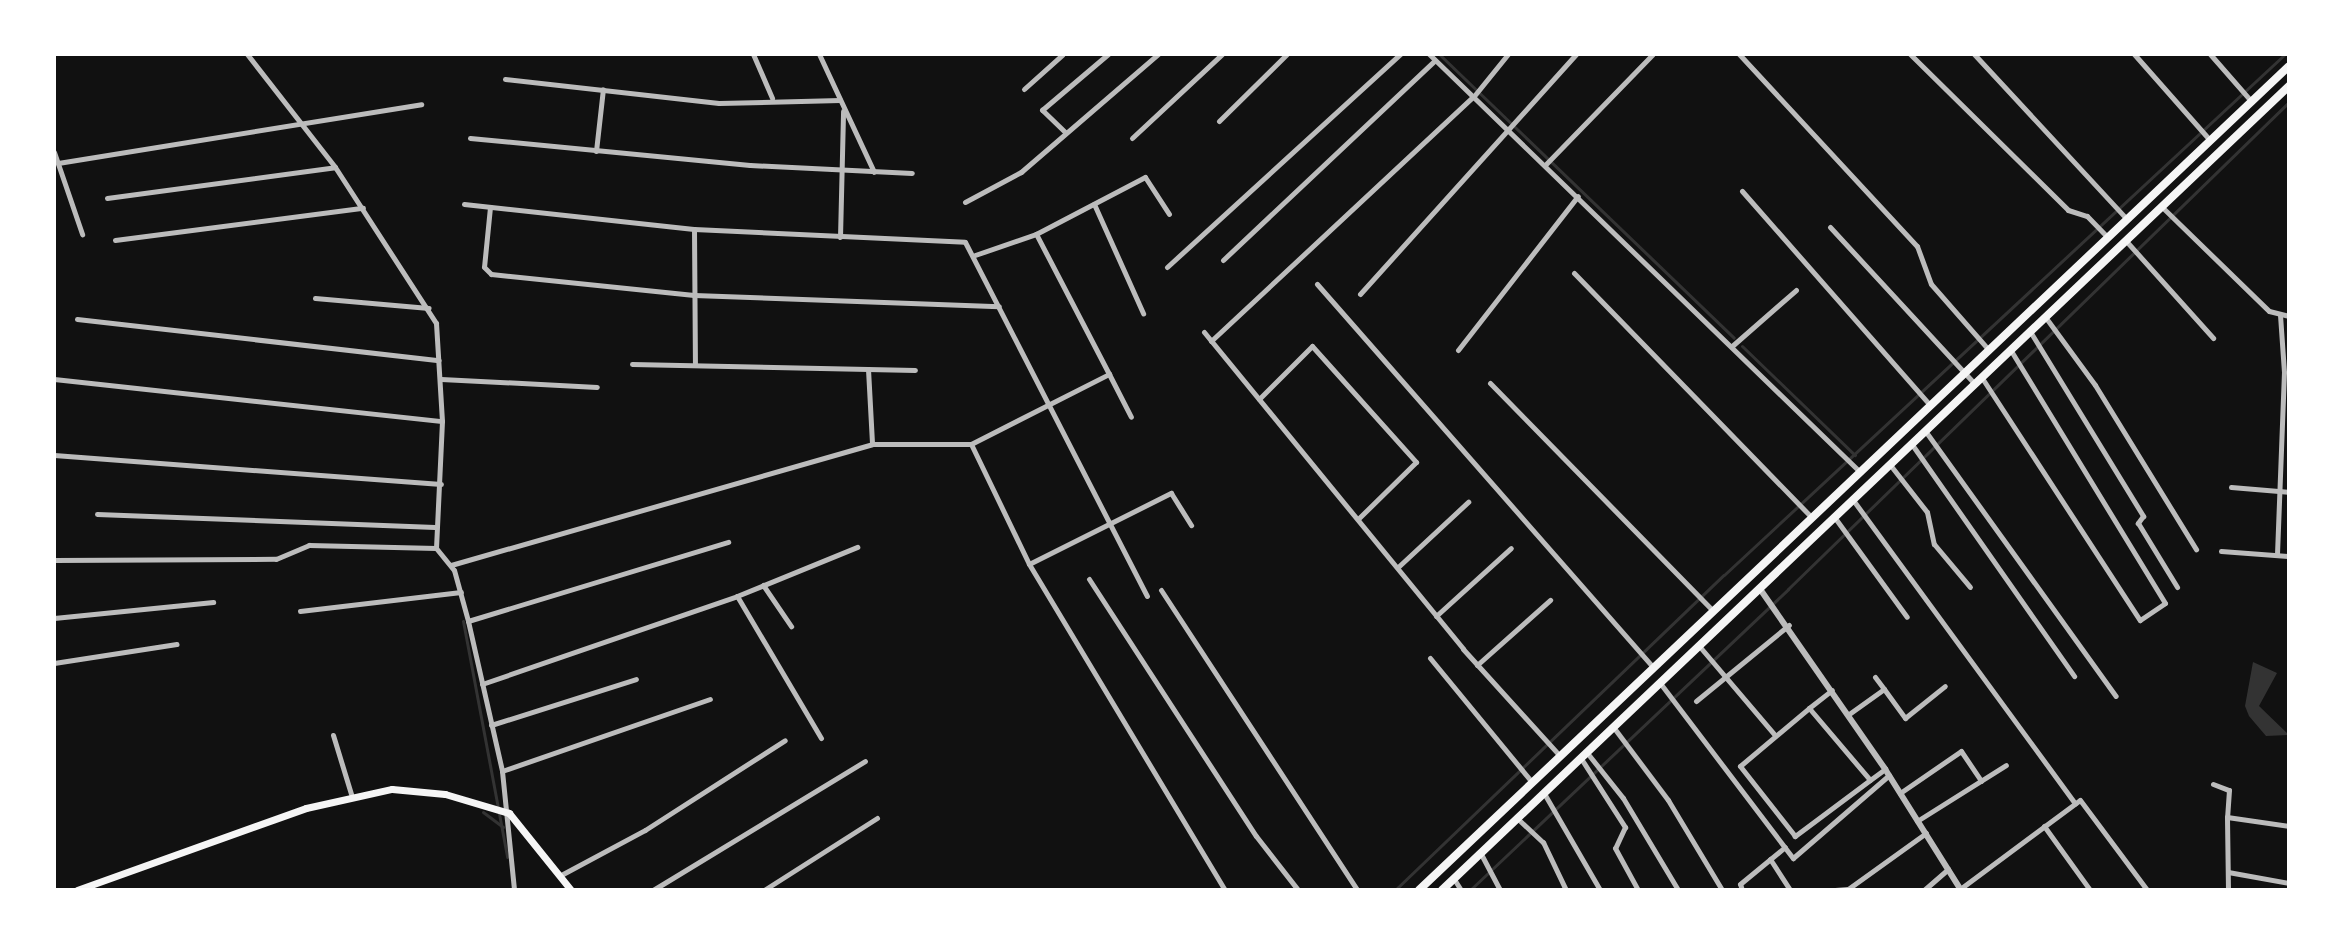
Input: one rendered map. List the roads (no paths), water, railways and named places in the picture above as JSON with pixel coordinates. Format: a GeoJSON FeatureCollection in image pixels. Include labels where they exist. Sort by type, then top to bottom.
{"type":"FeatureCollection","features":[{"type":"Feature","properties":{"kind":"highway"},"geometry":{"type":"LineString","coordinates":[[1421,889],[1712,610],[1923,398],[1960,367],[2101,231],[2124,215],[2289,66]]}},
{"type":"Feature","properties":{"kind":"highway"},"geometry":{"type":"LineString","coordinates":[[1442,890],[2289,86]]}},
{"type":"Feature","properties":{"kind":"highway"},"geometry":{"type":"LineString","coordinates":[[2206,142],[2213,158]]}},
{"type":"Feature","properties":{"kind":"main road"},"geometry":{"type":"LineString","coordinates":[[77,890],[351,794],[415,790],[509,813],[571,890]]}},
{"type":"Feature","properties":{"kind":"street"},"geometry":{"type":"LineString","coordinates":[[247,54],[335,167],[429,308],[441,379],[441,484],[435,527],[436,548],[439,557],[451,565],[468,621],[502,771],[509,813],[514,890]]}},
{"type":"Feature","properties":{"kind":"street"},"geometry":{"type":"LineString","coordinates":[[753,54],[772,98]]}},
{"type":"Feature","properties":{"kind":"street"},"geometry":{"type":"LineString","coordinates":[[819,54],[874,172]]}},
{"type":"Feature","properties":{"kind":"street"},"geometry":{"type":"LineString","coordinates":[[1024,89],[1063,54]]}},
{"type":"Feature","properties":{"kind":"street"},"geometry":{"type":"LineString","coordinates":[[1066,132],[1042,110],[1108,54]]}},
{"type":"Feature","properties":{"kind":"street"},"geometry":{"type":"LineString","coordinates":[[965,202],[1021,172],[1158,54]]}},
{"type":"Feature","properties":{"kind":"street"},"geometry":{"type":"LineString","coordinates":[[1132,138],[1222,54]]}},
{"type":"Feature","properties":{"kind":"street"},"geometry":{"type":"LineString","coordinates":[[1219,121],[1287,54]]}},
{"type":"Feature","properties":{"kind":"street"},"geometry":{"type":"LineString","coordinates":[[1167,267],[1400,54]]}},
{"type":"Feature","properties":{"kind":"street"},"geometry":{"type":"LineString","coordinates":[[1429,54],[1511,125],[1579,196],[1855,466]]}},
{"type":"Feature","properties":{"kind":"street"},"geometry":{"type":"LineString","coordinates":[[1211,341],[1477,93],[1508,54]]}},
{"type":"Feature","properties":{"kind":"street"},"geometry":{"type":"LineString","coordinates":[[1360,294],[1576,54]]}},
{"type":"Feature","properties":{"kind":"street"},"geometry":{"type":"LineString","coordinates":[[1549,162],[1653,54]]}},
{"type":"Feature","properties":{"kind":"street"},"geometry":{"type":"LineString","coordinates":[[1739,54],[1917,246],[1931,284],[1984,344]]}},
{"type":"Feature","properties":{"kind":"street"},"geometry":{"type":"LineString","coordinates":[[1910,54],[2068,210],[2101,231]]}},
{"type":"Feature","properties":{"kind":"street"},"geometry":{"type":"LineString","coordinates":[[1974,54],[2124,215]]}},
{"type":"Feature","properties":{"kind":"street"},"geometry":{"type":"LineString","coordinates":[[2134,54],[2206,142]]}},
{"type":"Feature","properties":{"kind":"street"},"geometry":{"type":"LineString","coordinates":[[2210,54],[2251,101]]}},
{"type":"Feature","properties":{"kind":"street"},"geometry":{"type":"LineString","coordinates":[[1223,260],[1435,60]]}},
{"type":"Feature","properties":{"kind":"street"},"geometry":{"type":"LineString","coordinates":[[505,79],[719,103],[772,98],[840,100]]}},
{"type":"Feature","properties":{"kind":"street"},"geometry":{"type":"LineString","coordinates":[[596,151],[603,89]]}},
{"type":"Feature","properties":{"kind":"street"},"geometry":{"type":"LineString","coordinates":[[58,163],[421,104]]}},
{"type":"Feature","properties":{"kind":"street"},"geometry":{"type":"LineString","coordinates":[[840,237],[843,110]]}},
{"type":"Feature","properties":{"kind":"street"},"geometry":{"type":"LineString","coordinates":[[470,138],[842,171],[912,173]]}},
{"type":"Feature","properties":{"kind":"street"},"geometry":{"type":"LineString","coordinates":[[54,152],[82,234]]}},
{"type":"Feature","properties":{"kind":"street"},"geometry":{"type":"LineString","coordinates":[[107,198],[335,167]]}},
{"type":"Feature","properties":{"kind":"street"},"geometry":{"type":"LineString","coordinates":[[975,255],[1036,234],[1149,178],[1169,214]]}},
{"type":"Feature","properties":{"kind":"street"},"geometry":{"type":"LineString","coordinates":[[1742,191],[1923,398]]}},
{"type":"Feature","properties":{"kind":"street"},"geometry":{"type":"LineString","coordinates":[[1458,350],[1579,196]]}},
{"type":"Feature","properties":{"kind":"street"},"geometry":{"type":"LineString","coordinates":[[464,204],[694,229],[840,237],[955,239],[975,255],[1108,525],[1147,596]]}},
{"type":"Feature","properties":{"kind":"street"},"geometry":{"type":"LineString","coordinates":[[1094,204],[1143,313]]}},
{"type":"Feature","properties":{"kind":"street"},"geometry":{"type":"LineString","coordinates":[[490,207],[484,267],[491,274],[694,295],[999,306]]}},
{"type":"Feature","properties":{"kind":"street"},"geometry":{"type":"LineString","coordinates":[[2162,207],[2280,315],[2289,316]]}},
{"type":"Feature","properties":{"kind":"street"},"geometry":{"type":"LineString","coordinates":[[115,240],[363,208]]}},
{"type":"Feature","properties":{"kind":"street"},"geometry":{"type":"LineString","coordinates":[[1830,227],[1951,358],[1991,391],[2140,620],[2165,603],[2011,351]]}},
{"type":"Feature","properties":{"kind":"street"},"geometry":{"type":"LineString","coordinates":[[694,229],[695,365]]}},
{"type":"Feature","properties":{"kind":"street"},"geometry":{"type":"LineString","coordinates":[[1036,234],[1131,417]]}},
{"type":"Feature","properties":{"kind":"street"},"geometry":{"type":"LineString","coordinates":[[2127,242],[2213,338]]}},
{"type":"Feature","properties":{"kind":"street"},"geometry":{"type":"LineString","coordinates":[[1574,273],[1806,513]]}},
{"type":"Feature","properties":{"kind":"street"},"geometry":{"type":"LineString","coordinates":[[1317,284],[1652,666]]}},
{"type":"Feature","properties":{"kind":"street"},"geometry":{"type":"LineString","coordinates":[[1732,346],[1796,290]]}},
{"type":"Feature","properties":{"kind":"street"},"geometry":{"type":"LineString","coordinates":[[315,298],[429,308]]}},
{"type":"Feature","properties":{"kind":"street"},"geometry":{"type":"LineString","coordinates":[[2277,554],[2278,491],[2286,432],[2286,373],[2280,315]]}},
{"type":"Feature","properties":{"kind":"street"},"geometry":{"type":"LineString","coordinates":[[2046,318],[2196,549]]}},
{"type":"Feature","properties":{"kind":"street"},"geometry":{"type":"LineString","coordinates":[[77,319],[439,360]]}},
{"type":"Feature","properties":{"kind":"street"},"geometry":{"type":"LineString","coordinates":[[1204,332],[1477,665],[1559,755]]}},
{"type":"Feature","properties":{"kind":"street"},"geometry":{"type":"LineString","coordinates":[[2031,333],[2143,516],[2138,523],[2177,587]]}},
{"type":"Feature","properties":{"kind":"street"},"geometry":{"type":"LineString","coordinates":[[1259,399],[1312,346],[1416,462],[1359,518]]}},
{"type":"Feature","properties":{"kind":"street"},"geometry":{"type":"LineString","coordinates":[[632,364],[915,370]]}},
{"type":"Feature","properties":{"kind":"street"},"geometry":{"type":"LineString","coordinates":[[868,369],[872,444]]}},
{"type":"Feature","properties":{"kind":"street"},"geometry":{"type":"LineString","coordinates":[[451,565],[872,444],[971,444],[1109,374]]}},
{"type":"Feature","properties":{"kind":"street"},"geometry":{"type":"LineString","coordinates":[[54,379],[442,421]]}},
{"type":"Feature","properties":{"kind":"street"},"geometry":{"type":"LineString","coordinates":[[441,379],[597,387]]}},
{"type":"Feature","properties":{"kind":"street"},"geometry":{"type":"LineString","coordinates":[[1490,383],[1712,610]]}},
{"type":"Feature","properties":{"kind":"street"},"geometry":{"type":"LineString","coordinates":[[1926,432],[2116,696]]}},
{"type":"Feature","properties":{"kind":"street"},"geometry":{"type":"LineString","coordinates":[[971,444],[1029,564],[1225,890]]}},
{"type":"Feature","properties":{"kind":"street"},"geometry":{"type":"LineString","coordinates":[[1913,446],[2074,676]]}},
{"type":"Feature","properties":{"kind":"street"},"geometry":{"type":"LineString","coordinates":[[54,455],[441,484]]}},
{"type":"Feature","properties":{"kind":"street"},"geometry":{"type":"LineString","coordinates":[[1891,466],[1927,512],[1934,544],[1970,587]]}},
{"type":"Feature","properties":{"kind":"street"},"geometry":{"type":"LineString","coordinates":[[2231,487],[2289,492]]}},
{"type":"Feature","properties":{"kind":"street"},"geometry":{"type":"LineString","coordinates":[[1029,564],[1171,493],[1191,525]]}},
{"type":"Feature","properties":{"kind":"street"},"geometry":{"type":"LineString","coordinates":[[1853,500],[2075,803]]}},
{"type":"Feature","properties":{"kind":"street"},"geometry":{"type":"LineString","coordinates":[[1398,567],[1468,502]]}},
{"type":"Feature","properties":{"kind":"street"},"geometry":{"type":"LineString","coordinates":[[97,514],[435,527]]}},
{"type":"Feature","properties":{"kind":"street"},"geometry":{"type":"LineString","coordinates":[[1835,518],[1907,617]]}},
{"type":"Feature","properties":{"kind":"street"},"geometry":{"type":"LineString","coordinates":[[468,621],[728,542]]}},
{"type":"Feature","properties":{"kind":"street"},"geometry":{"type":"LineString","coordinates":[[54,560],[276,559],[309,545],[436,548]]}},
{"type":"Feature","properties":{"kind":"street"},"geometry":{"type":"LineString","coordinates":[[482,684],[737,596],[857,547]]}},
{"type":"Feature","properties":{"kind":"street"},"geometry":{"type":"LineString","coordinates":[[1436,616],[1511,548]]}},
{"type":"Feature","properties":{"kind":"street"},"geometry":{"type":"LineString","coordinates":[[2221,551],[2289,556]]}},
{"type":"Feature","properties":{"kind":"street"},"geometry":{"type":"LineString","coordinates":[[1089,579],[1256,836],[1298,890]]}},
{"type":"Feature","properties":{"kind":"street"},"geometry":{"type":"LineString","coordinates":[[763,585],[791,626]]}},
{"type":"Feature","properties":{"kind":"street"},"geometry":{"type":"LineString","coordinates":[[1760,589],[1789,625],[1849,714],[1960,890],[2075,803],[2084,800],[2147,890]]}},
{"type":"Feature","properties":{"kind":"street"},"geometry":{"type":"LineString","coordinates":[[1161,590],[1357,890]]}},
{"type":"Feature","properties":{"kind":"street"},"geometry":{"type":"LineString","coordinates":[[300,611],[461,592]]}},
{"type":"Feature","properties":{"kind":"street"},"geometry":{"type":"LineString","coordinates":[[737,596],[821,738]]}},
{"type":"Feature","properties":{"kind":"street"},"geometry":{"type":"LineString","coordinates":[[1477,665],[1550,600]]}},
{"type":"Feature","properties":{"kind":"street"},"geometry":{"type":"LineString","coordinates":[[54,618],[213,602]]}},
{"type":"Feature","properties":{"kind":"street"},"geometry":{"type":"LineString","coordinates":[[1696,701],[1789,625]]}},
{"type":"Feature","properties":{"kind":"street"},"geometry":{"type":"LineString","coordinates":[[54,663],[177,644]]}},
{"type":"Feature","properties":{"kind":"street"},"geometry":{"type":"LineString","coordinates":[[1700,647],[1728,675],[1774,734]]}},
{"type":"Feature","properties":{"kind":"street"},"geometry":{"type":"LineString","coordinates":[[1430,658],[1532,782]]}},
{"type":"Feature","properties":{"kind":"street"},"geometry":{"type":"LineString","coordinates":[[1875,677],[1905,718],[1945,686]]}},
{"type":"Feature","properties":{"kind":"street"},"geometry":{"type":"LineString","coordinates":[[491,725],[636,679]]}},
{"type":"Feature","properties":{"kind":"street"},"geometry":{"type":"LineString","coordinates":[[1660,683],[1793,858],[1887,772]]}},
{"type":"Feature","properties":{"kind":"street"},"geometry":{"type":"LineString","coordinates":[[1849,714],[1884,689]]}},
{"type":"Feature","properties":{"kind":"street"},"geometry":{"type":"LineString","coordinates":[[1832,690],[1774,734],[1740,766],[1795,836],[1870,780],[1887,772]]}},
{"type":"Feature","properties":{"kind":"street"},"geometry":{"type":"LineString","coordinates":[[502,771],[710,699]]}},
{"type":"Feature","properties":{"kind":"street"},"geometry":{"type":"LineString","coordinates":[[1809,708],[1870,780]]}},
{"type":"Feature","properties":{"kind":"street"},"geometry":{"type":"LineString","coordinates":[[1614,728],[1628,743],[1722,890]]}},
{"type":"Feature","properties":{"kind":"street"},"geometry":{"type":"LineString","coordinates":[[333,735],[351,794]]}},
{"type":"Feature","properties":{"kind":"street"},"geometry":{"type":"LineString","coordinates":[[561,875],[645,830],[785,740]]}},
{"type":"Feature","properties":{"kind":"street"},"geometry":{"type":"LineString","coordinates":[[1900,793],[1961,751],[1981,781]]}},
{"type":"Feature","properties":{"kind":"street"},"geometry":{"type":"LineString","coordinates":[[1585,757],[1597,763],[1602,770],[1678,890]]}},
{"type":"Feature","properties":{"kind":"street"},"geometry":{"type":"LineString","coordinates":[[1585,757],[1625,827],[1615,848],[1638,890]]}},
{"type":"Feature","properties":{"kind":"street"},"geometry":{"type":"LineString","coordinates":[[653,890],[865,761]]}},
{"type":"Feature","properties":{"kind":"street"},"geometry":{"type":"LineString","coordinates":[[1917,821],[2006,765]]}},
{"type":"Feature","properties":{"kind":"street"},"geometry":{"type":"LineString","coordinates":[[2213,784],[2229,790],[2228,890]]}},
{"type":"Feature","properties":{"kind":"street"},"geometry":{"type":"LineString","coordinates":[[1545,795],[1556,807],[1600,890]]}},
{"type":"Feature","properties":{"kind":"street"},"geometry":{"type":"LineString","coordinates":[[2227,817],[2289,826]]}},
{"type":"Feature","properties":{"kind":"street"},"geometry":{"type":"LineString","coordinates":[[764,890],[877,818]]}},
{"type":"Feature","properties":{"kind":"street"},"geometry":{"type":"LineString","coordinates":[[1519,820],[1532,837],[1543,842],[1566,890]]}},
{"type":"Feature","properties":{"kind":"street"},"geometry":{"type":"LineString","coordinates":[[2044,826],[2090,890]]}},
{"type":"Feature","properties":{"kind":"street"},"geometry":{"type":"LineString","coordinates":[[1835,890],[1848,889],[1926,833]]}},
{"type":"Feature","properties":{"kind":"street"},"geometry":{"type":"LineString","coordinates":[[1742,890],[1740,884],[1785,847]]}},
{"type":"Feature","properties":{"kind":"street"},"geometry":{"type":"LineString","coordinates":[[1481,854],[1500,890]]}},
{"type":"Feature","properties":{"kind":"street"},"geometry":{"type":"LineString","coordinates":[[1770,859],[1790,890]]}},
{"type":"Feature","properties":{"kind":"street"},"geometry":{"type":"LineString","coordinates":[[1924,890],[1948,869]]}},
{"type":"Feature","properties":{"kind":"street"},"geometry":{"type":"LineString","coordinates":[[2228,872],[2289,883]]}},
{"type":"Feature","properties":{"kind":"street"},"geometry":{"type":"LineString","coordinates":[[1454,879],[1461,890]]}},
{"type":"Feature","properties":{"kind":"waterway"},"geometry":{"type":"LineString","coordinates":[[1439,54],[1734,338]]}},
{"type":"Feature","properties":{"kind":"waterway"},"geometry":{"type":"LineString","coordinates":[[1395,890],[1724,575],[2285,54]]}},
{"type":"Feature","properties":{"kind":"waterway"},"geometry":{"type":"LineString","coordinates":[[1470,890],[1788,589],[2289,102]]}},
{"type":"Feature","properties":{"kind":"waterway"},"geometry":{"type":"LineString","coordinates":[[1742,346],[1855,455]]}},
{"type":"Feature","properties":{"kind":"waterway"},"geometry":{"type":"LineString","coordinates":[[463,621],[507,857]]}},
{"type":"Feature","properties":{"kind":"waterway"},"geometry":{"type":"LineString","coordinates":[[483,812],[503,827]]}}]}
